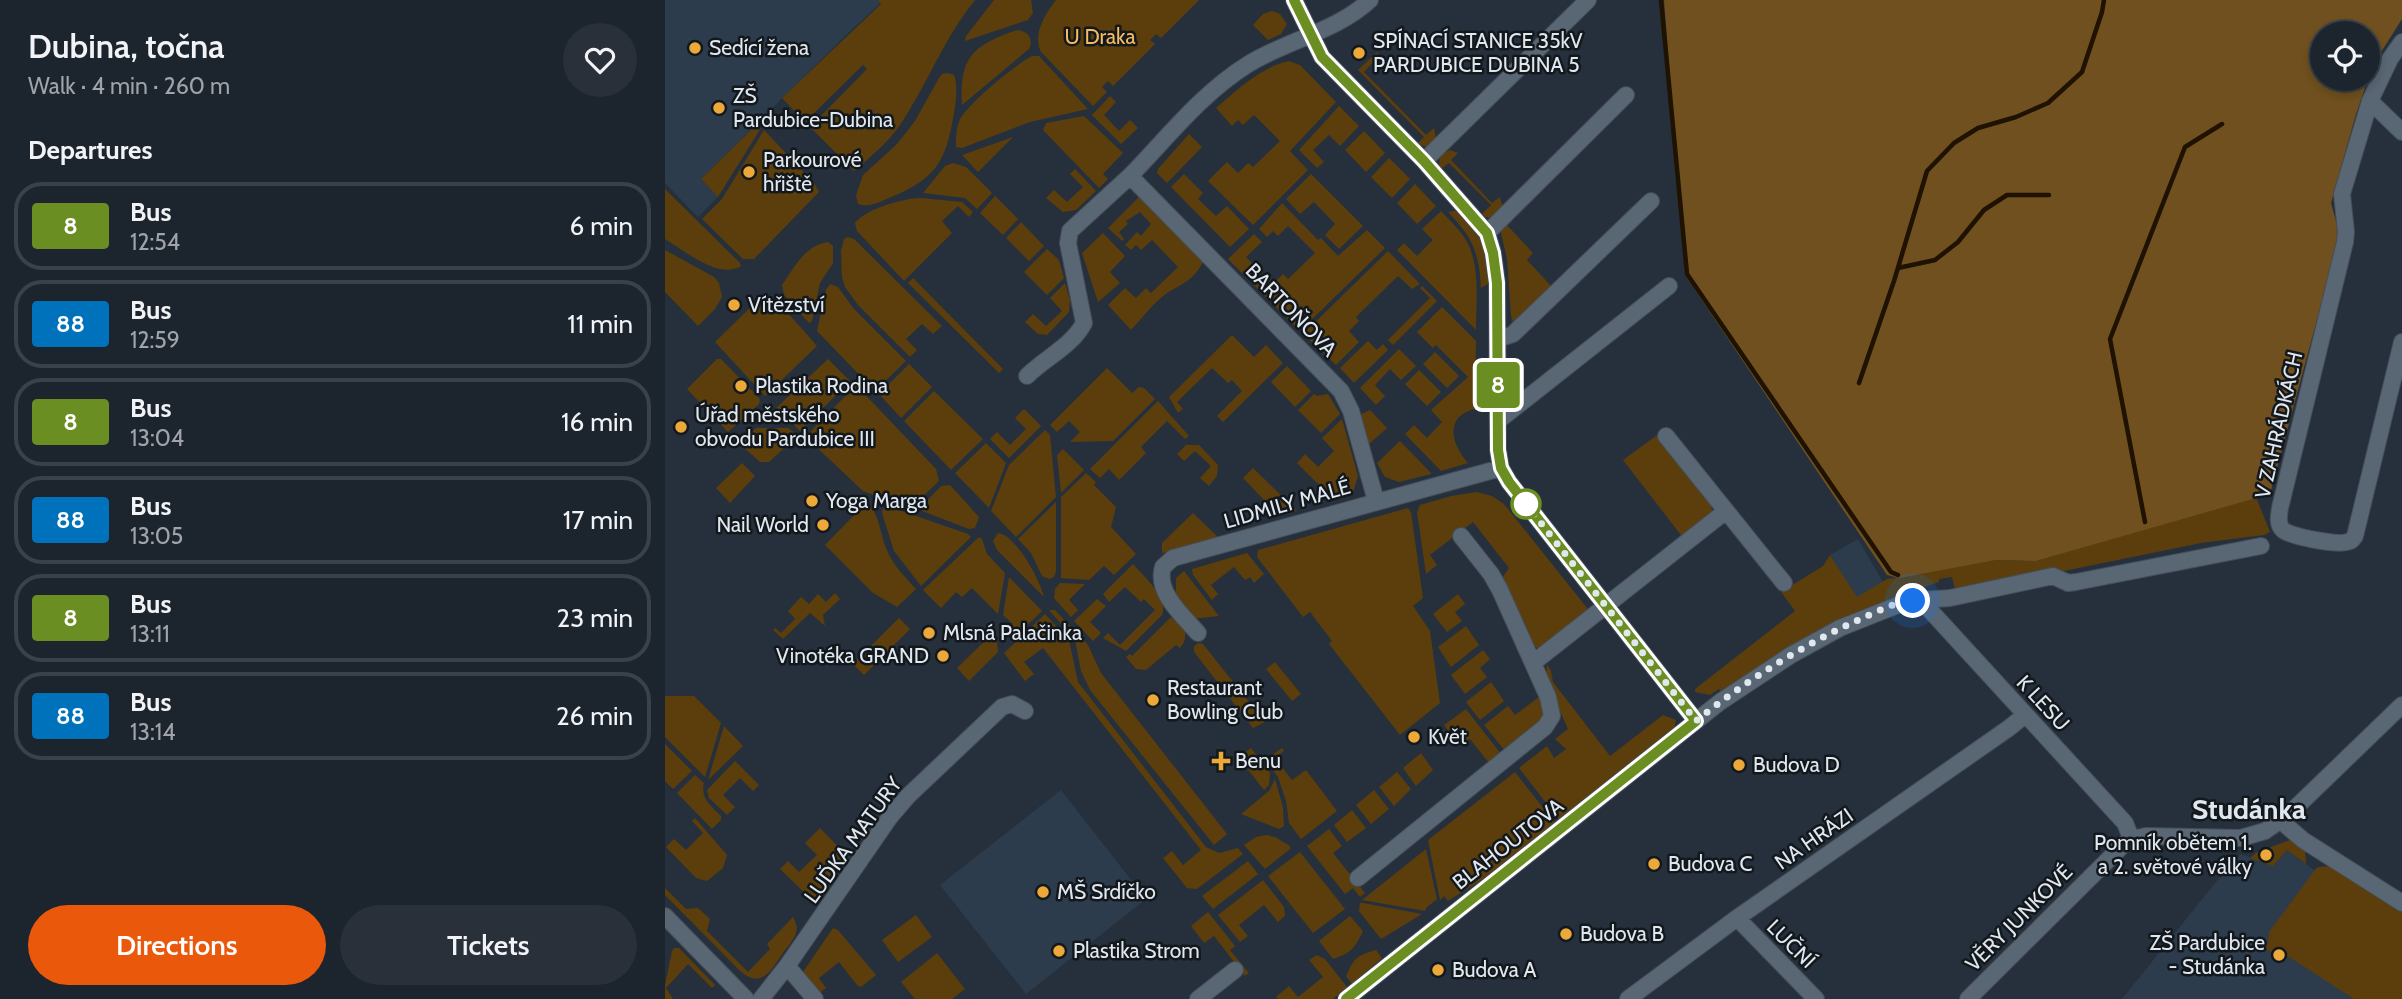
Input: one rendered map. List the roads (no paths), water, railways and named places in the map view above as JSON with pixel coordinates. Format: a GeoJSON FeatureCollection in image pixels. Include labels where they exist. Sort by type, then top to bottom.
{"type":"FeatureCollection","features":[{"type":"Feature","properties":{"kind":"street"},"geometry":{"type":"LineString","coordinates":[[1294,0],[1322,57],[1424,161],[1487,233],[1496,265],[1497,421],[1501,468],[1509,482],[1696,721],[1750,681],[1817,641],[1880,610],[1908,601],[1950,598],[2053,576],[2068,583],[2076,582],[2261,547]]}},
{"type":"Feature","properties":{"kind":"street"},"geometry":{"type":"LineString","coordinates":[[1027,376],[1042,361],[1064,347],[1084,323],[1068,243],[1070,231],[1130,176],[1223,82],[1247,65],[1346,18],[1370,0]]}},
{"type":"Feature","properties":{"kind":"street"},"geometry":{"type":"LineString","coordinates":[[1424,161],[1581,2]]}},
{"type":"Feature","properties":{"kind":"street"},"geometry":{"type":"LineString","coordinates":[[2402,42],[2370,101],[2402,132]]}},
{"type":"Feature","properties":{"kind":"street"},"geometry":{"type":"LineString","coordinates":[[1487,233],[1626,95]]}},
{"type":"Feature","properties":{"kind":"street","name":"V ZAHRÁDKÁCH"},"geometry":{"type":"LineString","coordinates":[[2370,101],[2342,194],[2346,232],[2280,508],[2279,522],[2285,531],[2295,536],[2340,543],[2349,542],[2355,536],[2402,342]]}},
{"type":"Feature","properties":{"kind":"street","name":"BARTOŇOVA"},"geometry":{"type":"LineString","coordinates":[[1130,176],[1341,391],[1351,411],[1376,501]]}},
{"type":"Feature","properties":{"kind":"street"},"geometry":{"type":"LineString","coordinates":[[1498,339],[1513,334],[1651,201]]}},
{"type":"Feature","properties":{"kind":"street"},"geometry":{"type":"LineString","coordinates":[[1497,421],[1669,286]]}},
{"type":"Feature","properties":{"kind":"street"},"geometry":{"type":"LineString","coordinates":[[1666,436],[1784,583]]}},
{"type":"Feature","properties":{"kind":"street","name":"LIDMILY MALÉ"},"geometry":{"type":"LineString","coordinates":[[1198,633],[1174,605],[1163,586],[1161,572],[1169,560],[1501,468]]}},
{"type":"Feature","properties":{"kind":"street"},"geometry":{"type":"LineString","coordinates":[[1533,663],[1726,511]]}},
{"type":"Feature","properties":{"kind":"street"},"geometry":{"type":"LineString","coordinates":[[1358,878],[1548,724],[1552,710],[1496,582],[1461,536]]}},
{"type":"Feature","properties":{"kind":"street","name":"K LESU"},"geometry":{"type":"LineString","coordinates":[[1918,601],[1927,607],[2125,823],[2131,838]]}},
{"type":"Feature","properties":{"kind":"street","name":"LUĎKA MATURY"},"geometry":{"type":"LineString","coordinates":[[761,999],[787,966],[890,817],[908,796],[1002,707],[1012,704],[1025,711]]}},
{"type":"Feature","properties":{"kind":"street"},"geometry":{"type":"LineString","coordinates":[[2131,838],[2241,838],[2265,831],[2281,821],[2402,705]]}},
{"type":"Feature","properties":{"kind":"street","name":"NA HRÁZI"},"geometry":{"type":"LineString","coordinates":[[1628,999],[1737,918],[2025,715]]}},
{"type":"Feature","properties":{"kind":"street","name":"BLAHOUTOVA"},"geometry":{"type":"LineString","coordinates":[[1346,999],[1696,721]]}},
{"type":"Feature","properties":{"kind":"street"},"geometry":{"type":"LineString","coordinates":[[2281,821],[2303,840],[2402,903]]}},
{"type":"Feature","properties":{"kind":"street","name":"VĚRY JUNKOVÉ"},"geometry":{"type":"LineString","coordinates":[[1968,999],[2131,838]]}},
{"type":"Feature","properties":{"kind":"street"},"geometry":{"type":"LineString","coordinates":[[665,916],[746,999]]}},
{"type":"Feature","properties":{"kind":"street","name":"LUČNÍ"},"geometry":{"type":"LineString","coordinates":[[1737,918],[1816,999]]}},
{"type":"Feature","properties":{"kind":"street"},"geometry":{"type":"LineString","coordinates":[[787,966],[815,999]]}},
{"type":"Feature","properties":{"kind":"street"},"geometry":{"type":"LineString","coordinates":[[1198,999],[1235,970]]}},
{"type":"Feature","properties":{"kind":"waterway"},"geometry":{"type":"LineString","coordinates":[[1661,0],[1687,274],[1891,572],[1898,575]]}},
{"type":"Feature","properties":{"kind":"waterway"},"geometry":{"type":"LineString","coordinates":[[1859,383],[1894,281],[1927,171],[1954,143],[1978,128],[2016,117],[2048,103],[2082,72],[2104,0]]}},
{"type":"Feature","properties":{"kind":"waterway"},"geometry":{"type":"LineString","coordinates":[[2145,522],[2110,339],[2185,147],[2222,124]]}},
{"type":"Feature","properties":{"kind":"waterway"},"geometry":{"type":"LineString","coordinates":[[1898,268],[1935,260],[1958,242],[1984,210],[2007,195],[2049,195]]}},
{"type":"Feature","properties":{"kind":"place","name":"Sedící žena"},"geometry":{"type":"Point","coordinates":[695,48]}},
{"type":"Feature","properties":{"kind":"place","name":"SPÍNACÍ STANICE 35kV PARDUBICE DUBINA 5"},"geometry":{"type":"Point","coordinates":[1359,53]}},
{"type":"Feature","properties":{"kind":"place","name":"ZŠ Pardubice-Dubina"},"geometry":{"type":"Point","coordinates":[719,108]}},
{"type":"Feature","properties":{"kind":"place","name":"Parkourové hřiště"},"geometry":{"type":"Point","coordinates":[749,172]}},
{"type":"Feature","properties":{"kind":"place","name":"Vítězství"},"geometry":{"type":"Point","coordinates":[734,305]}},
{"type":"Feature","properties":{"kind":"place","name":"Plastika Rodina"},"geometry":{"type":"Point","coordinates":[741,386]}},
{"type":"Feature","properties":{"kind":"place","name":"Úřad městského obvodu Pardubice III"},"geometry":{"type":"Point","coordinates":[681,427]}},
{"type":"Feature","properties":{"kind":"place","name":"Yoga Marga"},"geometry":{"type":"Point","coordinates":[812,501]}},
{"type":"Feature","properties":{"kind":"place","name":"Nail World"},"geometry":{"type":"Point","coordinates":[823,525]}},
{"type":"Feature","properties":{"kind":"place","name":"Mlsná Palačinka"},"geometry":{"type":"Point","coordinates":[929,633]}},
{"type":"Feature","properties":{"kind":"place","name":"Vinotéka GRAND"},"geometry":{"type":"Point","coordinates":[943,656]}},
{"type":"Feature","properties":{"kind":"place","name":"Restaurant Bowling Club"},"geometry":{"type":"Point","coordinates":[1153,700]}},
{"type":"Feature","properties":{"kind":"place","name":"Květ"},"geometry":{"type":"Point","coordinates":[1414,737]}},
{"type":"Feature","properties":{"kind":"place","name":"Benu"},"geometry":{"type":"Point","coordinates":[1221,761]}},
{"type":"Feature","properties":{"kind":"place","name":"Budova D"},"geometry":{"type":"Point","coordinates":[1739,765]}},
{"type":"Feature","properties":{"kind":"place","name":"Pomník obětem 1. a 2. světové války"},"geometry":{"type":"Point","coordinates":[2266,855]}},
{"type":"Feature","properties":{"kind":"place","name":"Budova C"},"geometry":{"type":"Point","coordinates":[1654,864]}},
{"type":"Feature","properties":{"kind":"place","name":"MŠ Srdíčko"},"geometry":{"type":"Point","coordinates":[1043,892]}},
{"type":"Feature","properties":{"kind":"place","name":"Budova B"},"geometry":{"type":"Point","coordinates":[1566,934]}},
{"type":"Feature","properties":{"kind":"place","name":"Plastika Strom"},"geometry":{"type":"Point","coordinates":[1059,951]}},
{"type":"Feature","properties":{"kind":"place","name":"ZŠ Pardubice - Studánka"},"geometry":{"type":"Point","coordinates":[2279,955]}},
{"type":"Feature","properties":{"kind":"place","name":"Budova A"},"geometry":{"type":"Point","coordinates":[1438,970]}},
{"type":"Feature","properties":{"kind":"district","name":"Studánka"},"geometry":{"type":"Point","coordinates":[2249,809]}},
{"type":"Feature","properties":{"kind":"park label","name":"U Draka"},"geometry":{"type":"Point","coordinates":[1100,37]}}]}
